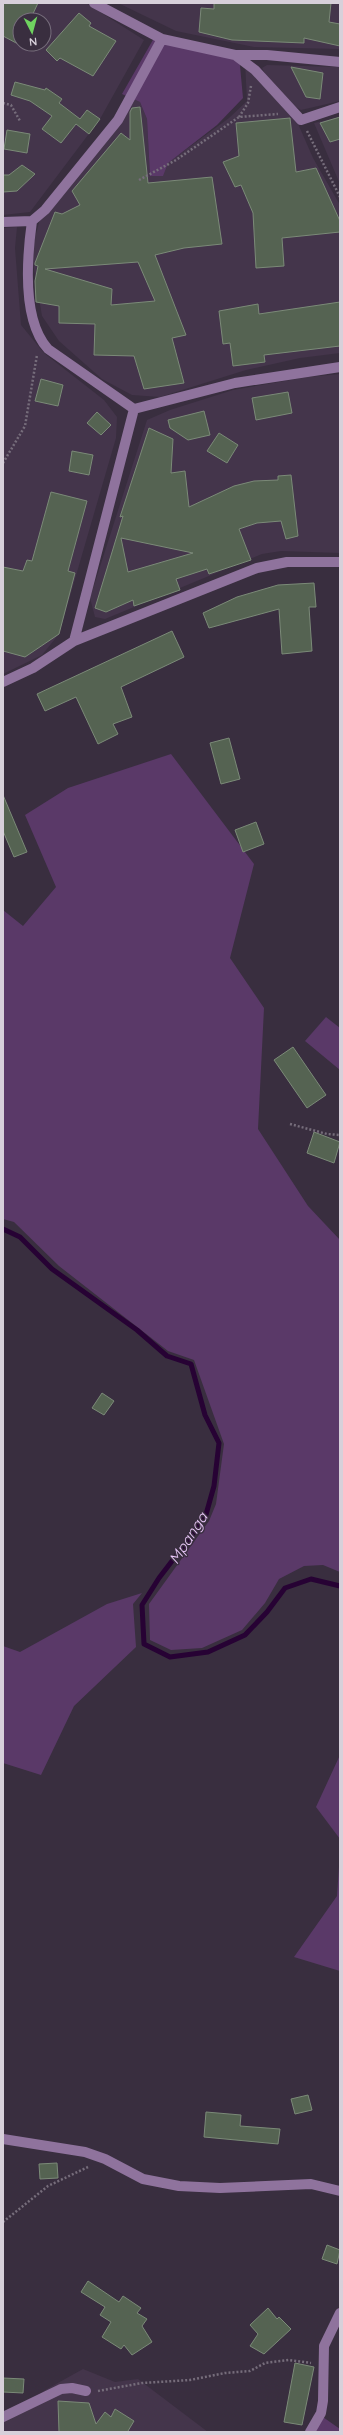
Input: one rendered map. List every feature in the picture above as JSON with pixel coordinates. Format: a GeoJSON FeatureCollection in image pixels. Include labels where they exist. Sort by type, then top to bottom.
{"type":"FeatureCollection","features":[{"type":"Feature","properties":{"kind":"street"},"geometry":{"type":"LineString","coordinates":[[94,3],[162,39],[235,55],[267,55],[340,62]]}},
{"type":"Feature","properties":{"kind":"street"},"geometry":{"type":"LineString","coordinates":[[3,222],[32,221],[45,210],[118,120],[162,39]]}},
{"type":"Feature","properties":{"kind":"street"},"geometry":{"type":"LineString","coordinates":[[235,55],[255,70],[298,116],[340,107]]}},
{"type":"Feature","properties":{"kind":"street"},"geometry":{"type":"LineString","coordinates":[[32,221],[29,245],[29,290],[33,320],[39,339],[48,349],[134,409],[235,383],[340,367]]}},
{"type":"Feature","properties":{"kind":"street"},"geometry":{"type":"LineString","coordinates":[[74,641],[134,409]]}},
{"type":"Feature","properties":{"kind":"street"},"geometry":{"type":"LineString","coordinates":[[3,682],[33,668],[74,641],[257,568],[287,562],[340,562]]}},
{"type":"Feature","properties":{"kind":"street"},"geometry":{"type":"LineString","coordinates":[[3,2139],[85,2152],[105,2159],[143,2179],[179,2186],[220,2188],[311,2184],[340,2191]]}},
{"type":"Feature","properties":{"kind":"street"},"geometry":{"type":"LineString","coordinates":[[310,2432],[321,2413],[325,2387],[324,2346],[340,2313]]}},
{"type":"Feature","properties":{"kind":"street"},"geometry":{"type":"LineString","coordinates":[[3,2417],[61,2389],[72,2388],[86,2391]]}},
{"type":"Feature","properties":{"kind":"path"},"geometry":{"type":"LineString","coordinates":[[138,180],[176,160],[239,117],[248,103],[255,70]]}},
{"type":"Feature","properties":{"kind":"path"},"geometry":{"type":"LineString","coordinates":[[3,103],[11,105],[20,121]]}},
{"type":"Feature","properties":{"kind":"path"},"geometry":{"type":"LineString","coordinates":[[239,117],[298,116],[322,156],[340,197]]}},
{"type":"Feature","properties":{"kind":"path"},"geometry":{"type":"LineString","coordinates":[[3,463],[25,426],[39,339]]}},
{"type":"Feature","properties":{"kind":"path"},"geometry":{"type":"LineString","coordinates":[[290,1124],[327,1134],[340,1135]]}},
{"type":"Feature","properties":{"kind":"path"},"geometry":{"type":"LineString","coordinates":[[3,2222],[48,2186],[105,2159]]}},
{"type":"Feature","properties":{"kind":"path"},"geometry":{"type":"LineString","coordinates":[[86,2391],[106,2391],[142,2383],[190,2380],[225,2372],[250,2371],[272,2362],[289,2360],[324,2365]]}},
{"type":"Feature","properties":{"kind":"shaded area"},"geometry":{"type":"Polygon","coordinates":[[[3,3],[86,3],[144,40],[100,119],[30,212],[3,215],[3,3]]]}},
{"type":"Feature","properties":{"kind":"shaded area"},"geometry":{"type":"Polygon","coordinates":[[[118,3],[340,3],[340,49],[254,47],[176,31],[118,3]]]}},
{"type":"Feature","properties":{"kind":"shaded area"},"geometry":{"type":"Polygon","coordinates":[[[154,38],[239,55],[243,98],[217,125],[168,163],[163,176],[150,176],[147,119],[140,102],[122,94],[154,38]]]}},
{"type":"Feature","properties":{"kind":"shaded area"},"geometry":{"type":"Polygon","coordinates":[[[245,62],[292,110],[313,158],[340,205],[340,353],[300,358],[246,370],[160,397],[132,395],[102,379],[59,341],[42,316],[31,252],[40,219],[131,98],[140,102],[147,119],[150,176],[229,118],[247,101],[245,62]]]}},
{"type":"Feature","properties":{"kind":"shaded area"},"geometry":{"type":"Polygon","coordinates":[[[267,65],[340,67],[340,101],[301,110],[296,107],[268,79],[262,68],[267,65]]]}},
{"type":"Feature","properties":{"kind":"shaded area"},"geometry":{"type":"Polygon","coordinates":[[[340,117],[340,184],[314,123],[340,117]]]}},
{"type":"Feature","properties":{"kind":"shaded area"},"geometry":{"type":"Polygon","coordinates":[[[17,227],[15,248],[21,325],[44,353],[104,400],[117,417],[116,438],[59,634],[42,655],[3,674],[3,228],[17,227]]]}},
{"type":"Feature","properties":{"kind":"shaded area"},"geometry":{"type":"Polygon","coordinates":[[[340,374],[340,553],[281,551],[262,554],[105,619],[95,617],[90,598],[147,420],[170,410],[233,390],[308,377],[340,374]]]}},
{"type":"Feature","properties":{"kind":"shaded area"},"geometry":{"type":"Polygon","coordinates":[[[171,754],[254,864],[230,958],[264,1008],[258,1129],[308,1206],[340,1240],[340,1572],[323,1565],[304,1566],[279,1579],[265,1603],[242,1630],[202,1648],[171,1650],[150,1640],[149,1604],[209,1521],[216,1504],[224,1444],[194,1360],[168,1351],[59,1266],[14,1222],[3,1219],[3,910],[23,926],[56,887],[25,815],[68,788],[171,754]]]}},
{"type":"Feature","properties":{"kind":"shaded area"},"geometry":{"type":"Polygon","coordinates":[[[326,1017],[340,1028],[340,1070],[305,1041],[326,1017]]]}},
{"type":"Feature","properties":{"kind":"shaded area"},"geometry":{"type":"Polygon","coordinates":[[[142,1593],[133,1604],[136,1647],[74,1706],[41,1775],[3,1763],[3,1646],[20,1652],[107,1604],[142,1593]]]}},
{"type":"Feature","properties":{"kind":"shaded area"},"geometry":{"type":"Polygon","coordinates":[[[340,1755],[340,1839],[316,1807],[340,1755]]]}},
{"type":"Feature","properties":{"kind":"shaded area"},"geometry":{"type":"Polygon","coordinates":[[[340,1852],[340,1971],[294,1957],[337,1896],[340,1852]]]}},
{"type":"Feature","properties":{"kind":"shaded area"},"geometry":{"type":"Polygon","coordinates":[[[83,2369],[115,2382],[138,2379],[208,2432],[3,2432],[3,2418],[47,2389],[83,2369]]]}},
{"type":"Feature","properties":{"kind":"shaded area"},"geometry":{"type":"Polygon","coordinates":[[[320,2415],[340,2429],[340,2432],[308,2432],[320,2415]]]}},
{"type":"Feature","properties":{"kind":"building"},"geometry":{"type":"Polygon","coordinates":[[[3,3],[38,3],[34,12],[12,12],[12,41],[3,36],[3,3]]]}},
{"type":"Feature","properties":{"kind":"building"},"geometry":{"type":"Polygon","coordinates":[[[214,3],[331,3],[329,22],[340,24],[340,46],[304,38],[304,43],[232,40],[199,32],[201,8],[214,9],[214,3]]]}},
{"type":"Feature","properties":{"kind":"building"},"geometry":{"type":"Polygon","coordinates":[[[79,13],[91,23],[89,26],[116,41],[93,76],[60,58],[57,61],[48,52],[52,52],[52,43],[79,13]]]}},
{"type":"Feature","properties":{"kind":"building"},"geometry":{"type":"Polygon","coordinates":[[[291,67],[323,73],[320,99],[306,97],[291,67]]]}},
{"type":"Feature","properties":{"kind":"building"},"geometry":{"type":"Polygon","coordinates":[[[15,82],[45,90],[46,88],[62,99],[59,103],[80,119],[87,110],[100,119],[89,134],[76,124],[61,143],[42,129],[52,116],[30,101],[11,95],[15,82]]]}},
{"type":"Feature","properties":{"kind":"building"},"geometry":{"type":"Polygon","coordinates":[[[140,107],[148,183],[212,177],[222,244],[184,248],[155,255],[186,335],[172,338],[184,383],[144,389],[134,356],[94,355],[95,324],[59,323],[59,306],[36,302],[35,281],[38,266],[35,265],[35,263],[55,212],[62,214],[80,205],[72,191],[121,133],[130,140],[130,112],[132,108],[140,107]],[[138,262],[45,269],[112,289],[111,305],[155,301],[138,262]]]}},
{"type":"Feature","properties":{"kind":"building"},"geometry":{"type":"Polygon","coordinates":[[[340,117],[340,139],[330,142],[320,123],[340,117]]]}},
{"type":"Feature","properties":{"kind":"building"},"geometry":{"type":"Polygon","coordinates":[[[290,118],[296,172],[316,168],[340,221],[340,232],[282,238],[284,266],[256,268],[253,213],[241,185],[235,187],[223,162],[239,156],[236,123],[290,118]]]}},
{"type":"Feature","properties":{"kind":"building"},"geometry":{"type":"Polygon","coordinates":[[[7,130],[30,134],[27,153],[4,149],[7,130]]]}},
{"type":"Feature","properties":{"kind":"building"},"geometry":{"type":"Polygon","coordinates":[[[22,165],[35,174],[17,191],[3,192],[3,175],[9,175],[22,165]]]}},
{"type":"Feature","properties":{"kind":"building"},"geometry":{"type":"Polygon","coordinates":[[[340,302],[340,346],[264,355],[265,362],[233,366],[230,343],[223,344],[219,311],[258,304],[259,314],[340,302]]]}},
{"type":"Feature","properties":{"kind":"building"},"geometry":{"type":"Polygon","coordinates":[[[41,379],[63,385],[58,406],[35,401],[41,379]]]}},
{"type":"Feature","properties":{"kind":"building"},"geometry":{"type":"Polygon","coordinates":[[[288,392],[292,413],[256,420],[252,398],[288,392]]]}},
{"type":"Feature","properties":{"kind":"building"},"geometry":{"type":"Polygon","coordinates":[[[204,411],[210,435],[188,440],[170,428],[168,420],[204,411]]]}},
{"type":"Feature","properties":{"kind":"building"},"geometry":{"type":"Polygon","coordinates":[[[97,412],[111,425],[101,435],[87,423],[97,412]]]}},
{"type":"Feature","properties":{"kind":"building"},"geometry":{"type":"Polygon","coordinates":[[[149,428],[173,439],[171,473],[185,471],[189,507],[234,486],[254,481],[278,480],[278,476],[291,475],[298,536],[286,539],[281,521],[257,523],[239,529],[251,560],[209,574],[207,569],[176,579],[180,590],[134,606],[133,600],[106,612],[95,608],[123,516],[120,517],[149,428]],[[121,538],[128,572],[193,553],[121,538]]]}},
{"type":"Feature","properties":{"kind":"building"},"geometry":{"type":"Polygon","coordinates":[[[219,433],[238,445],[227,463],[207,451],[219,433]]]}},
{"type":"Feature","properties":{"kind":"building"},"geometry":{"type":"Polygon","coordinates":[[[72,451],[93,455],[89,475],[69,471],[72,451]]]}},
{"type":"Feature","properties":{"kind":"building"},"geometry":{"type":"Polygon","coordinates":[[[51,492],[87,501],[68,571],[75,573],[59,634],[25,657],[3,651],[3,567],[23,571],[27,560],[32,561],[51,492]]]}},
{"type":"Feature","properties":{"kind":"building"},"geometry":{"type":"Polygon","coordinates":[[[314,583],[316,607],[309,607],[312,651],[282,654],[279,609],[209,628],[203,613],[237,597],[278,585],[314,583]]]}},
{"type":"Feature","properties":{"kind":"building"},"geometry":{"type":"Polygon","coordinates":[[[172,631],[184,657],[121,687],[132,717],[113,724],[118,734],[98,744],[76,697],[45,711],[37,694],[172,631]]]}},
{"type":"Feature","properties":{"kind":"building"},"geometry":{"type":"Polygon","coordinates":[[[229,738],[240,779],[221,784],[210,743],[229,738]]]}},
{"type":"Feature","properties":{"kind":"building"},"geometry":{"type":"Polygon","coordinates":[[[3,795],[27,852],[14,857],[3,831],[3,795]]]}},
{"type":"Feature","properties":{"kind":"building"},"geometry":{"type":"Polygon","coordinates":[[[256,822],[264,844],[243,852],[235,830],[256,822]]]}},
{"type":"Feature","properties":{"kind":"building"},"geometry":{"type":"Polygon","coordinates":[[[293,1047],[326,1095],[307,1108],[274,1060],[293,1047]]]}},
{"type":"Feature","properties":{"kind":"building"},"geometry":{"type":"Polygon","coordinates":[[[314,1132],[340,1142],[334,1163],[307,1153],[314,1132]]]}},
{"type":"Feature","properties":{"kind":"building"},"geometry":{"type":"Polygon","coordinates":[[[102,1393],[114,1401],[104,1415],[92,1408],[102,1393]]]}},
{"type":"Feature","properties":{"kind":"building"},"geometry":{"type":"Polygon","coordinates":[[[308,2095],[312,2110],[295,2114],[291,2099],[308,2095]]]}},
{"type":"Feature","properties":{"kind":"building"},"geometry":{"type":"Polygon","coordinates":[[[206,2112],[241,2115],[240,2126],[280,2129],[278,2144],[204,2137],[206,2112]]]}},
{"type":"Feature","properties":{"kind":"building"},"geometry":{"type":"Polygon","coordinates":[[[57,2163],[58,2178],[40,2179],[39,2164],[57,2163]]]}},
{"type":"Feature","properties":{"kind":"building"},"geometry":{"type":"Polygon","coordinates":[[[327,2245],[340,2250],[337,2264],[322,2259],[327,2245]]]}},
{"type":"Feature","properties":{"kind":"building"},"geometry":{"type":"Polygon","coordinates":[[[88,2281],[119,2302],[123,2296],[141,2308],[137,2313],[147,2319],[142,2326],[152,2342],[132,2355],[124,2345],[121,2349],[102,2337],[111,2322],[100,2315],[105,2307],[81,2292],[88,2281]]]}},
{"type":"Feature","properties":{"kind":"building"},"geometry":{"type":"Polygon","coordinates":[[[268,2308],[277,2319],[279,2317],[291,2329],[264,2354],[250,2346],[258,2334],[250,2325],[268,2308]]]}},
{"type":"Feature","properties":{"kind":"building"},"geometry":{"type":"Polygon","coordinates":[[[295,2363],[314,2367],[302,2425],[284,2422],[295,2363]]]}},
{"type":"Feature","properties":{"kind":"building"},"geometry":{"type":"Polygon","coordinates":[[[3,2378],[24,2379],[23,2393],[3,2392],[3,2378]]]}},
{"type":"Feature","properties":{"kind":"building"},"geometry":{"type":"Polygon","coordinates":[[[58,2401],[89,2403],[96,2424],[105,2412],[111,2417],[115,2409],[134,2421],[128,2431],[130,2432],[59,2432],[58,2401]]]}},
{"type":"Feature","properties":{"kind":"waterway","name":"Mpanga"},"geometry":{"type":"LineString","coordinates":[[3,1229],[20,1237],[52,1269],[137,1330],[167,1356],[191,1364],[205,1415],[219,1443],[214,1486],[205,1518],[159,1578],[142,1605],[144,1644],[170,1657],[208,1652],[245,1635],[267,1612],[285,1588],[311,1579],[340,1586]]}}]}
